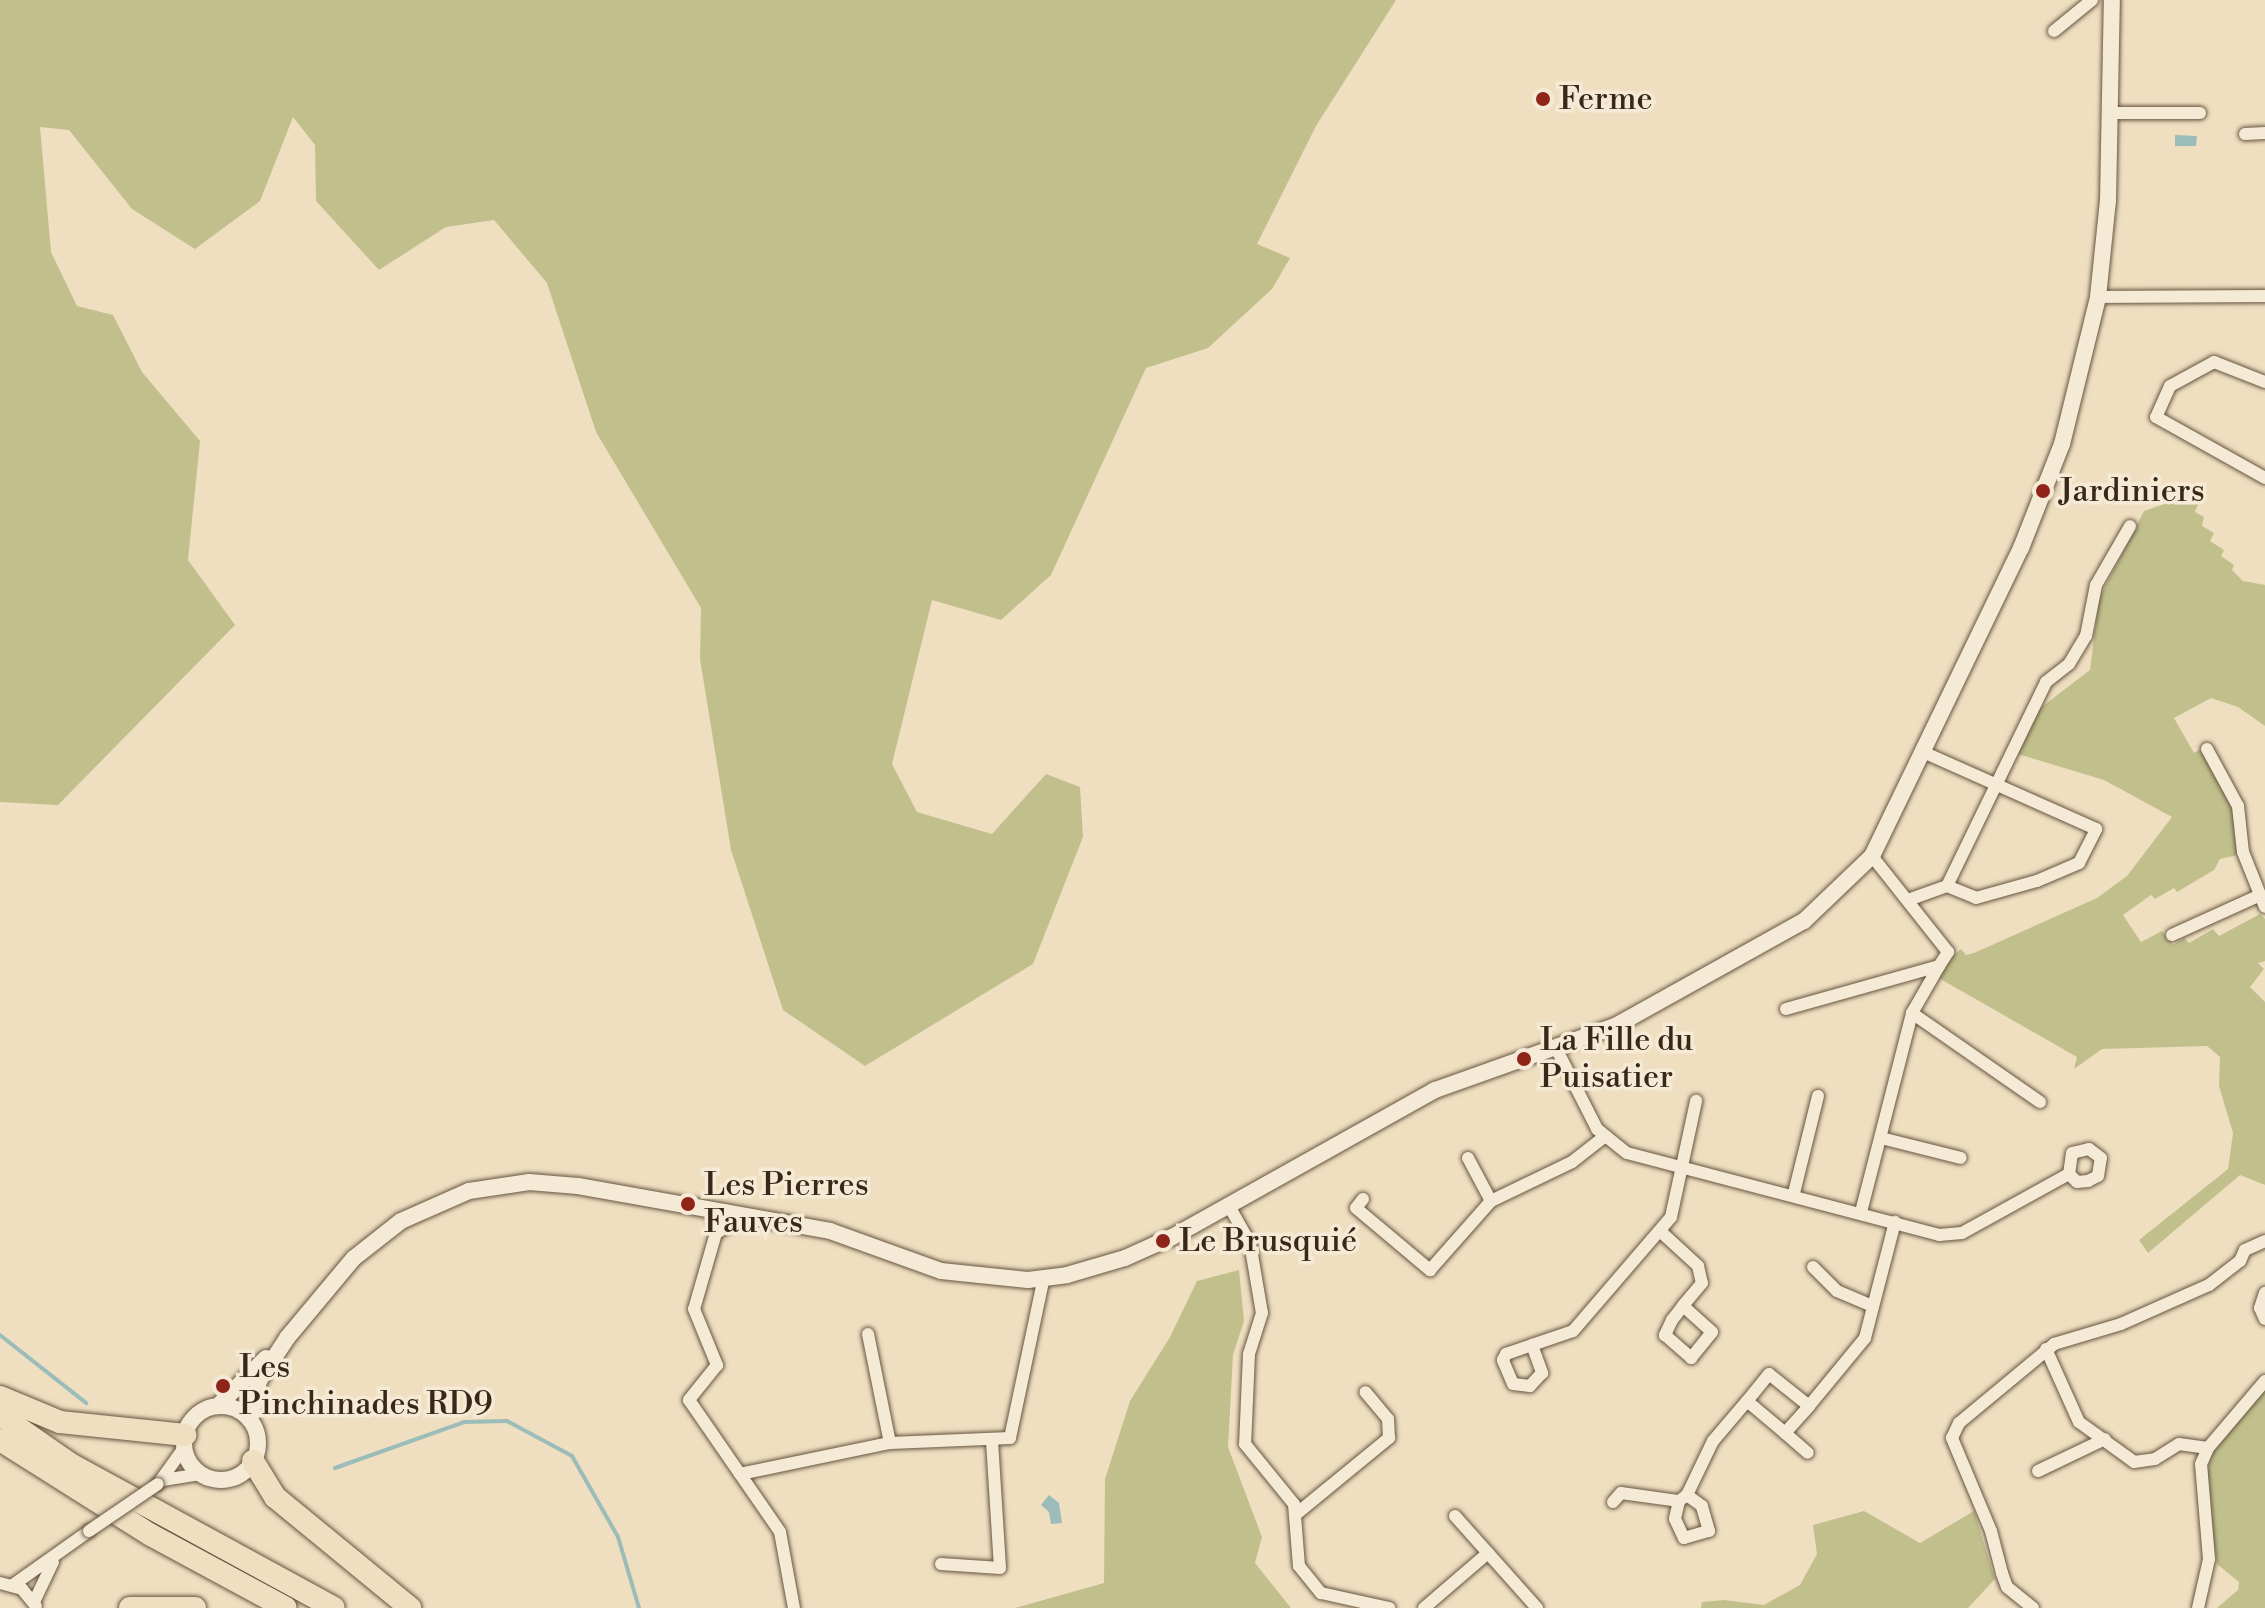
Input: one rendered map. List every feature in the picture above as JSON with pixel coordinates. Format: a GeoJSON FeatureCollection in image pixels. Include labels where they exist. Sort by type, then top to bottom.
{"type":"FeatureCollection","features":[{"type":"Feature","properties":{"kind":"highway"},"geometry":{"type":"LineString","coordinates":[[0,1397],[60,1422],[184,1442]]}},
{"type":"Feature","properties":{"kind":"highway"},"geometry":{"type":"LineString","coordinates":[[0,1415],[72,1465],[334,1608]]}},
{"type":"Feature","properties":{"kind":"highway"},"geometry":{"type":"LineString","coordinates":[[0,1440],[151,1535],[286,1608]]}},
{"type":"Feature","properties":{"kind":"highway"},"geometry":{"type":"LineString","coordinates":[[253,1461],[275,1497],[410,1608]]}},
{"type":"Feature","properties":{"kind":"highway"},"geometry":{"type":"LineString","coordinates":[[130,1608],[195,1608]]}},
{"type":"Feature","properties":{"kind":"street"},"geometry":{"type":"LineString","coordinates":[[2054,31],[2092,0]]}},
{"type":"Feature","properties":{"kind":"street"},"geometry":{"type":"LineString","coordinates":[[161,1482],[196,1416],[218,1406],[287,1338],[376,1238],[437,1202],[469,1191],[553,1183],[830,1231],[941,1271],[980,1278],[1044,1277],[1128,1257],[1229,1206],[1435,1090],[1557,1050],[1615,1026],[1804,921],[1872,856],[2021,548],[2062,444],[2098,297],[2112,113],[2112,0]]}},
{"type":"Feature","properties":{"kind":"street"},"geometry":{"type":"LineString","coordinates":[[2112,113],[2200,113]]}},
{"type":"Feature","properties":{"kind":"street"},"geometry":{"type":"LineString","coordinates":[[2245,134],[2265,133]]}},
{"type":"Feature","properties":{"kind":"street"},"geometry":{"type":"LineString","coordinates":[[2098,297],[2265,296]]}},
{"type":"Feature","properties":{"kind":"street"},"geometry":{"type":"LineString","coordinates":[[2265,382],[2214,362],[2170,386],[2156,417],[2265,478]]}},
{"type":"Feature","properties":{"kind":"street"},"geometry":{"type":"LineString","coordinates":[[1947,886],[2046,682],[2069,664],[2086,636],[2096,585],[2130,526]]}},
{"type":"Feature","properties":{"kind":"street"},"geometry":{"type":"LineString","coordinates":[[2172,935],[2262,902],[2255,874],[2243,852],[2238,806],[2207,749]]}},
{"type":"Feature","properties":{"kind":"street"},"geometry":{"type":"LineString","coordinates":[[1908,900],[1947,886],[1976,898],[2037,881],[2079,863],[2096,829],[1993,786],[1923,752]]}},
{"type":"Feature","properties":{"kind":"street"},"geometry":{"type":"LineString","coordinates":[[1861,1212],[1912,1013],[1948,952],[1872,856]]}},
{"type":"Feature","properties":{"kind":"street"},"geometry":{"type":"LineString","coordinates":[[1786,1009],[1939,966]]}},
{"type":"Feature","properties":{"kind":"street"},"geometry":{"type":"LineString","coordinates":[[1912,1013],[2040,1102]]}},
{"type":"Feature","properties":{"kind":"street"},"geometry":{"type":"LineString","coordinates":[[1557,1050],[1604,1137],[1627,1153],[1794,1193],[1939,1235],[1962,1233],[2069,1174]]}},
{"type":"Feature","properties":{"kind":"street"},"geometry":{"type":"LineString","coordinates":[[1794,1193],[1818,1096]]}},
{"type":"Feature","properties":{"kind":"street"},"geometry":{"type":"LineString","coordinates":[[1532,1345],[1573,1331],[1671,1217],[1696,1101]]}},
{"type":"Feature","properties":{"kind":"street"},"geometry":{"type":"LineString","coordinates":[[1363,1199],[1356,1208],[1430,1270],[1491,1201],[1572,1162],[1604,1137]]}},
{"type":"Feature","properties":{"kind":"street"},"geometry":{"type":"LineString","coordinates":[[1881,1138],[1961,1158]]}},
{"type":"Feature","properties":{"kind":"street"},"geometry":{"type":"LineString","coordinates":[[1468,1158],[1491,1201]]}},
{"type":"Feature","properties":{"kind":"street"},"geometry":{"type":"LineString","coordinates":[[1229,1206],[1250,1243],[1262,1313],[1249,1354],[1245,1444],[1294,1504],[1299,1566],[1321,1593],[1389,1608]]}},
{"type":"Feature","properties":{"kind":"street"},"geometry":{"type":"LineString","coordinates":[[713,1209],[716,1233],[694,1309],[717,1365],[689,1400],[780,1532],[794,1608]]}},
{"type":"Feature","properties":{"kind":"street"},"geometry":{"type":"LineString","coordinates":[[716,1233],[730,1225],[733,1212]]}},
{"type":"Feature","properties":{"kind":"street"},"geometry":{"type":"LineString","coordinates":[[1785,1433],[1865,1338],[1895,1222]]}},
{"type":"Feature","properties":{"kind":"street"},"geometry":{"type":"LineString","coordinates":[[1660,1231],[1698,1266],[1702,1283],[1683,1306]]}},
{"type":"Feature","properties":{"kind":"street"},"geometry":{"type":"LineString","coordinates":[[2033,1608],[2007,1587],[1991,1531],[1952,1438],[1959,1423],[2046,1349],[2209,1285],[2240,1261],[2245,1250],[2265,1241]]}},
{"type":"Feature","properties":{"kind":"street"},"geometry":{"type":"LineString","coordinates":[[1813,1267],[1837,1291],[1873,1306]]}},
{"type":"Feature","properties":{"kind":"street"},"geometry":{"type":"LineString","coordinates":[[740,1474],[890,1443],[1010,1438],[1044,1277]]}},
{"type":"Feature","properties":{"kind":"street"},"geometry":{"type":"LineString","coordinates":[[2265,1293],[2260,1308],[2265,1319]]}},
{"type":"Feature","properties":{"kind":"street"},"geometry":{"type":"LineString","coordinates":[[868,1334],[890,1443]]}},
{"type":"Feature","properties":{"kind":"street"},"geometry":{"type":"LineString","coordinates":[[55,1558],[35,1605],[6,1584],[55,1558],[161,1482],[202,1474],[224,1480],[253,1461],[258,1440],[250,1420],[259,1381],[287,1338]]}},
{"type":"Feature","properties":{"kind":"street"},"geometry":{"type":"LineString","coordinates":[[2046,1349],[2079,1422],[2134,1462],[2155,1459],[2179,1444],[2208,1448]]}},
{"type":"Feature","properties":{"kind":"street"},"geometry":{"type":"LineString","coordinates":[[1613,1502],[1621,1493],[1683,1498],[1713,1441],[1769,1374],[1809,1406]]}},
{"type":"Feature","properties":{"kind":"street"},"geometry":{"type":"LineString","coordinates":[[2198,1608],[2209,1559],[2200,1481],[2208,1448],[2265,1381]]}},
{"type":"Feature","properties":{"kind":"street"},"geometry":{"type":"LineString","coordinates":[[1295,1515],[1389,1438],[1388,1419],[1365,1392]]}},
{"type":"Feature","properties":{"kind":"street"},"geometry":{"type":"LineString","coordinates":[[1747,1401],[1808,1453]]}},
{"type":"Feature","properties":{"kind":"street"},"geometry":{"type":"LineString","coordinates":[[218,1406],[250,1420]]}},
{"type":"Feature","properties":{"kind":"street"},"geometry":{"type":"LineString","coordinates":[[2038,1471],[2105,1439]]}},
{"type":"Feature","properties":{"kind":"street"},"geometry":{"type":"LineString","coordinates":[[941,1564],[1000,1568],[992,1440]]}},
{"type":"Feature","properties":{"kind":"street"},"geometry":{"type":"LineString","coordinates":[[184,1442],[202,1474]]}},
{"type":"Feature","properties":{"kind":"street"},"geometry":{"type":"LineString","coordinates":[[1455,1516],[1537,1608]]}},
{"type":"Feature","properties":{"kind":"street"},"geometry":{"type":"LineString","coordinates":[[1424,1608],[1488,1553]]}},
{"type":"Feature","properties":{"kind":"shaded area"},"geometry":{"type":"Polygon","coordinates":[[[0,0],[1396,0],[1316,126],[1257,244],[1290,258],[1272,289],[1208,348],[1146,368],[1051,575],[1001,620],[932,600],[892,764],[917,812],[992,834],[1046,774],[1080,787],[1083,837],[1033,964],[865,1066],[783,1010],[731,850],[700,659],[701,608],[596,432],[547,283],[494,220],[446,227],[379,270],[316,201],[315,145],[293,117],[260,201],[195,249],[132,209],[69,130],[40,127],[51,252],[77,306],[113,315],[142,372],[200,441],[188,560],[235,625],[58,805],[0,802],[0,0]]]}},
{"type":"Feature","properties":{"kind":"shaded area"},"geometry":{"type":"Polygon","coordinates":[[[2175,491],[2199,502],[2195,512],[2204,517],[2202,526],[2214,533],[2210,541],[2224,550],[2221,556],[2234,565],[2232,570],[2243,581],[2265,585],[2265,726],[2238,707],[2211,698],[2174,718],[2194,753],[2203,748],[2235,812],[2238,855],[2220,859],[2214,870],[2177,892],[2174,888],[2155,899],[2151,895],[2123,915],[2141,942],[2162,931],[2173,945],[2184,938],[2189,943],[2213,929],[2219,936],[2260,914],[2265,919],[2265,961],[2258,963],[2264,969],[2250,987],[2265,1002],[2265,1185],[2240,1175],[2148,1253],[2139,1240],[2228,1169],[2233,1133],[2219,1086],[2220,1057],[2207,1046],[2102,1049],[2074,1069],[2077,1057],[1937,977],[1941,966],[1961,949],[1966,955],[1974,953],[2097,898],[2127,876],[2172,817],[2104,780],[2018,754],[2039,709],[2090,670],[2099,599],[2144,511],[2170,502],[2175,491]]]}},
{"type":"Feature","properties":{"kind":"shaded area"},"geometry":{"type":"Polygon","coordinates":[[[1239,1270],[1244,1321],[1233,1355],[1228,1447],[1262,1537],[1255,1563],[1291,1608],[1015,1608],[1104,1583],[1105,1479],[1130,1401],[1170,1337],[1197,1281],[1239,1270]]]}},
{"type":"Feature","properties":{"kind":"shaded area"},"geometry":{"type":"Polygon","coordinates":[[[2265,1391],[2265,1608],[2217,1608],[2238,1590],[2239,1582],[2217,1564],[2206,1481],[2212,1450],[2265,1391]]]}},
{"type":"Feature","properties":{"kind":"shaded area"},"geometry":{"type":"Polygon","coordinates":[[[1864,1511],[1920,1543],[1974,1511],[1995,1579],[1968,1608],[1701,1608],[1702,1602],[1724,1600],[1764,1605],[1800,1585],[1817,1554],[1813,1525],[1864,1511]]]}},
{"type":"Feature","properties":{"kind":"water"},"geometry":{"type":"Polygon","coordinates":[[[2175,135],[2197,136],[2196,146],[2175,146],[2175,135]]]}},
{"type":"Feature","properties":{"kind":"water"},"geometry":{"type":"Polygon","coordinates":[[[1049,1495],[1059,1503],[1062,1523],[1051,1524],[1049,1512],[1041,1505],[1049,1495]]]}},
{"type":"Feature","properties":{"kind":"waterway"},"geometry":{"type":"LineString","coordinates":[[0,1335],[86,1403]]}},
{"type":"Feature","properties":{"kind":"waterway"},"geometry":{"type":"LineString","coordinates":[[335,1468],[464,1422],[507,1421],[572,1456],[618,1537],[639,1608]]}},
{"type":"Feature","properties":{"kind":"place","name":"Ferme"},"geometry":{"type":"Point","coordinates":[1543,99]}},
{"type":"Feature","properties":{"kind":"place","name":"Jardiniers"},"geometry":{"type":"Point","coordinates":[2043,491]}},
{"type":"Feature","properties":{"kind":"place","name":"La Fille du Puisatier"},"geometry":{"type":"Point","coordinates":[1524,1059]}},
{"type":"Feature","properties":{"kind":"place","name":"Les Pierres Fauves"},"geometry":{"type":"Point","coordinates":[688,1204]}},
{"type":"Feature","properties":{"kind":"place","name":"Le Brusquié"},"geometry":{"type":"Point","coordinates":[1163,1241]}},
{"type":"Feature","properties":{"kind":"place","name":"Les Pinchinades RD9"},"geometry":{"type":"Point","coordinates":[223,1386]}}]}
